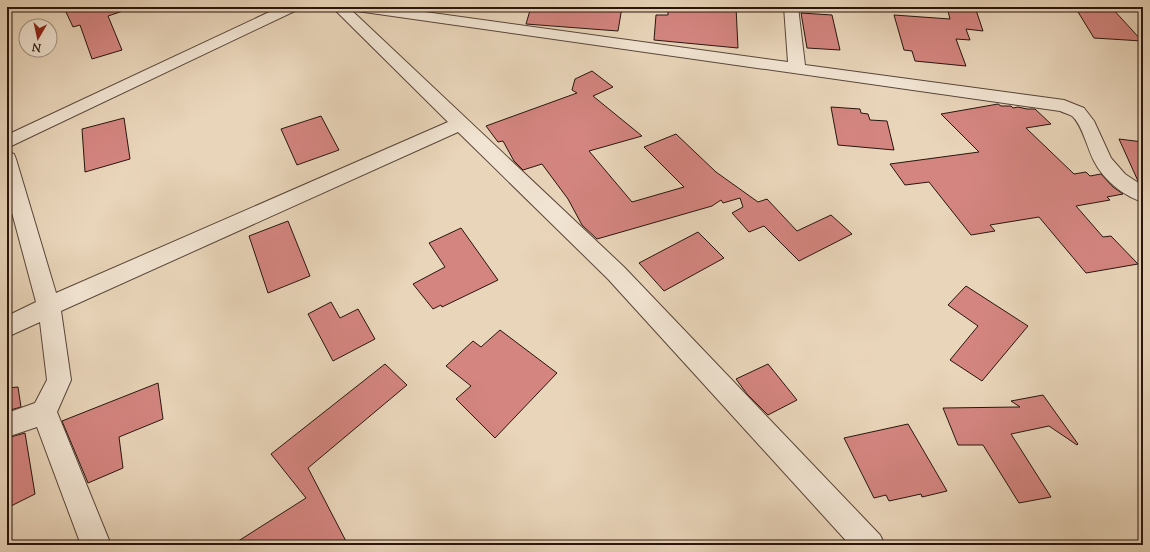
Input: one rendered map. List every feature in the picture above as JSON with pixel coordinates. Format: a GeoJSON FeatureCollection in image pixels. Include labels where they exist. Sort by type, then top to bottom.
{"type":"FeatureCollection","features":[{"type":"Feature","properties":{"kind":"street"},"geometry":{"type":"LineString","coordinates":[[7,142],[292,7]]}},
{"type":"Feature","properties":{"kind":"street"},"geometry":{"type":"LineString","coordinates":[[339,7],[616,273],[870,545]]}},
{"type":"Feature","properties":{"kind":"street"},"geometry":{"type":"LineString","coordinates":[[357,7],[1064,106],[1078,112],[1085,121],[1103,161],[1118,179],[1143,195]]}},
{"type":"Feature","properties":{"kind":"street"},"geometry":{"type":"LineString","coordinates":[[791,7],[797,68]]}},
{"type":"Feature","properties":{"kind":"street"},"geometry":{"type":"LineString","coordinates":[[7,327],[49,306],[460,124]]}},
{"type":"Feature","properties":{"kind":"street"},"geometry":{"type":"LineString","coordinates":[[7,159],[49,306],[59,380],[44,412],[7,425]]}},
{"type":"Feature","properties":{"kind":"street"},"geometry":{"type":"LineString","coordinates":[[44,412],[96,545]]}},
{"type":"Feature","properties":{"kind":"building"},"geometry":{"type":"Polygon","coordinates":[[[73,7],[122,7],[123,11],[108,16],[122,50],[92,59],[80,25],[73,27],[65,10],[73,7]]]}},
{"type":"Feature","properties":{"kind":"building"},"geometry":{"type":"Polygon","coordinates":[[[531,7],[622,7],[618,31],[526,24],[531,7]]]}},
{"type":"Feature","properties":{"kind":"building"},"geometry":{"type":"Polygon","coordinates":[[[668,7],[702,9],[702,7],[736,7],[738,48],[654,40],[656,15],[668,15],[668,7]]]}},
{"type":"Feature","properties":{"kind":"building"},"geometry":{"type":"Polygon","coordinates":[[[947,7],[975,7],[983,31],[966,29],[970,40],[956,39],[966,66],[915,61],[912,51],[904,50],[894,15],[950,19],[947,7]]]}},
{"type":"Feature","properties":{"kind":"building"},"geometry":{"type":"Polygon","coordinates":[[[1075,7],[1111,7],[1142,41],[1094,38],[1075,7]]]}},
{"type":"Feature","properties":{"kind":"building"},"geometry":{"type":"Polygon","coordinates":[[[801,13],[832,15],[840,50],[807,48],[801,13]]]}},
{"type":"Feature","properties":{"kind":"building"},"geometry":{"type":"Polygon","coordinates":[[[592,71],[613,87],[593,96],[642,136],[589,151],[632,202],[684,187],[644,147],[676,134],[716,172],[758,202],[767,199],[797,231],[831,215],[852,234],[799,261],[764,226],[749,232],[732,213],[743,207],[740,198],[723,203],[721,200],[712,206],[597,239],[582,225],[568,199],[542,164],[523,170],[514,161],[503,141],[498,142],[486,126],[577,93],[572,90],[575,79],[592,71]]]}},
{"type":"Feature","properties":{"kind":"building"},"geometry":{"type":"Polygon","coordinates":[[[998,104],[1001,106],[1011,106],[1013,108],[1018,107],[1035,109],[1051,124],[1026,128],[1074,174],[1086,172],[1090,176],[1101,174],[1113,187],[1123,194],[1107,197],[1110,200],[1076,206],[1103,237],[1111,236],[1138,264],[1086,273],[1039,217],[990,225],[995,231],[971,235],[929,182],[905,185],[890,164],[979,152],[941,114],[998,104]]]}},
{"type":"Feature","properties":{"kind":"building"},"geometry":{"type":"Polygon","coordinates":[[[831,107],[860,109],[861,113],[868,114],[870,120],[887,121],[894,150],[838,145],[831,107]]]}},
{"type":"Feature","properties":{"kind":"building"},"geometry":{"type":"Polygon","coordinates":[[[321,116],[339,150],[297,165],[281,129],[321,116]]]}},
{"type":"Feature","properties":{"kind":"building"},"geometry":{"type":"Polygon","coordinates":[[[124,118],[130,159],[85,172],[82,129],[124,118]]]}},
{"type":"Feature","properties":{"kind":"building"},"geometry":{"type":"Polygon","coordinates":[[[1119,139],[1143,142],[1143,184],[1138,181],[1119,139]]]}},
{"type":"Feature","properties":{"kind":"building"},"geometry":{"type":"Polygon","coordinates":[[[288,221],[310,276],[268,293],[249,236],[288,221]]]}},
{"type":"Feature","properties":{"kind":"building"},"geometry":{"type":"Polygon","coordinates":[[[461,228],[498,280],[442,307],[441,305],[433,309],[413,284],[445,267],[429,243],[461,228]]]}},
{"type":"Feature","properties":{"kind":"building"},"geometry":{"type":"Polygon","coordinates":[[[698,232],[724,258],[664,291],[639,263],[698,232]]]}},
{"type":"Feature","properties":{"kind":"building"},"geometry":{"type":"Polygon","coordinates":[[[966,286],[1028,326],[982,381],[950,360],[978,326],[948,305],[966,286]]]}},
{"type":"Feature","properties":{"kind":"building"},"geometry":{"type":"Polygon","coordinates":[[[331,302],[340,318],[358,309],[375,339],[333,361],[308,314],[331,302]]]}},
{"type":"Feature","properties":{"kind":"building"},"geometry":{"type":"Polygon","coordinates":[[[500,330],[557,373],[495,438],[456,399],[471,386],[446,366],[473,341],[481,347],[500,330]]]}},
{"type":"Feature","properties":{"kind":"building"},"geometry":{"type":"Polygon","coordinates":[[[385,364],[407,385],[308,468],[348,545],[232,545],[306,498],[271,454],[385,364]]]}},
{"type":"Feature","properties":{"kind":"building"},"geometry":{"type":"Polygon","coordinates":[[[768,364],[797,400],[768,415],[747,394],[736,379],[768,364]]]}},
{"type":"Feature","properties":{"kind":"building"},"geometry":{"type":"Polygon","coordinates":[[[158,383],[163,419],[119,437],[123,468],[88,483],[62,421],[158,383]]]}},
{"type":"Feature","properties":{"kind":"building"},"geometry":{"type":"Polygon","coordinates":[[[18,387],[21,407],[7,411],[7,388],[18,387]]]}},
{"type":"Feature","properties":{"kind":"building"},"geometry":{"type":"Polygon","coordinates":[[[1043,395],[1078,444],[1077,445],[1049,426],[1011,434],[1051,497],[1019,503],[983,445],[958,445],[943,408],[1020,407],[1011,401],[1043,395]]]}},
{"type":"Feature","properties":{"kind":"building"},"geometry":{"type":"Polygon","coordinates":[[[908,424],[947,491],[922,497],[921,494],[889,501],[886,495],[874,498],[844,438],[908,424]]]}},
{"type":"Feature","properties":{"kind":"building"},"geometry":{"type":"Polygon","coordinates":[[[25,433],[35,494],[7,508],[7,438],[25,433]]]}}]}
